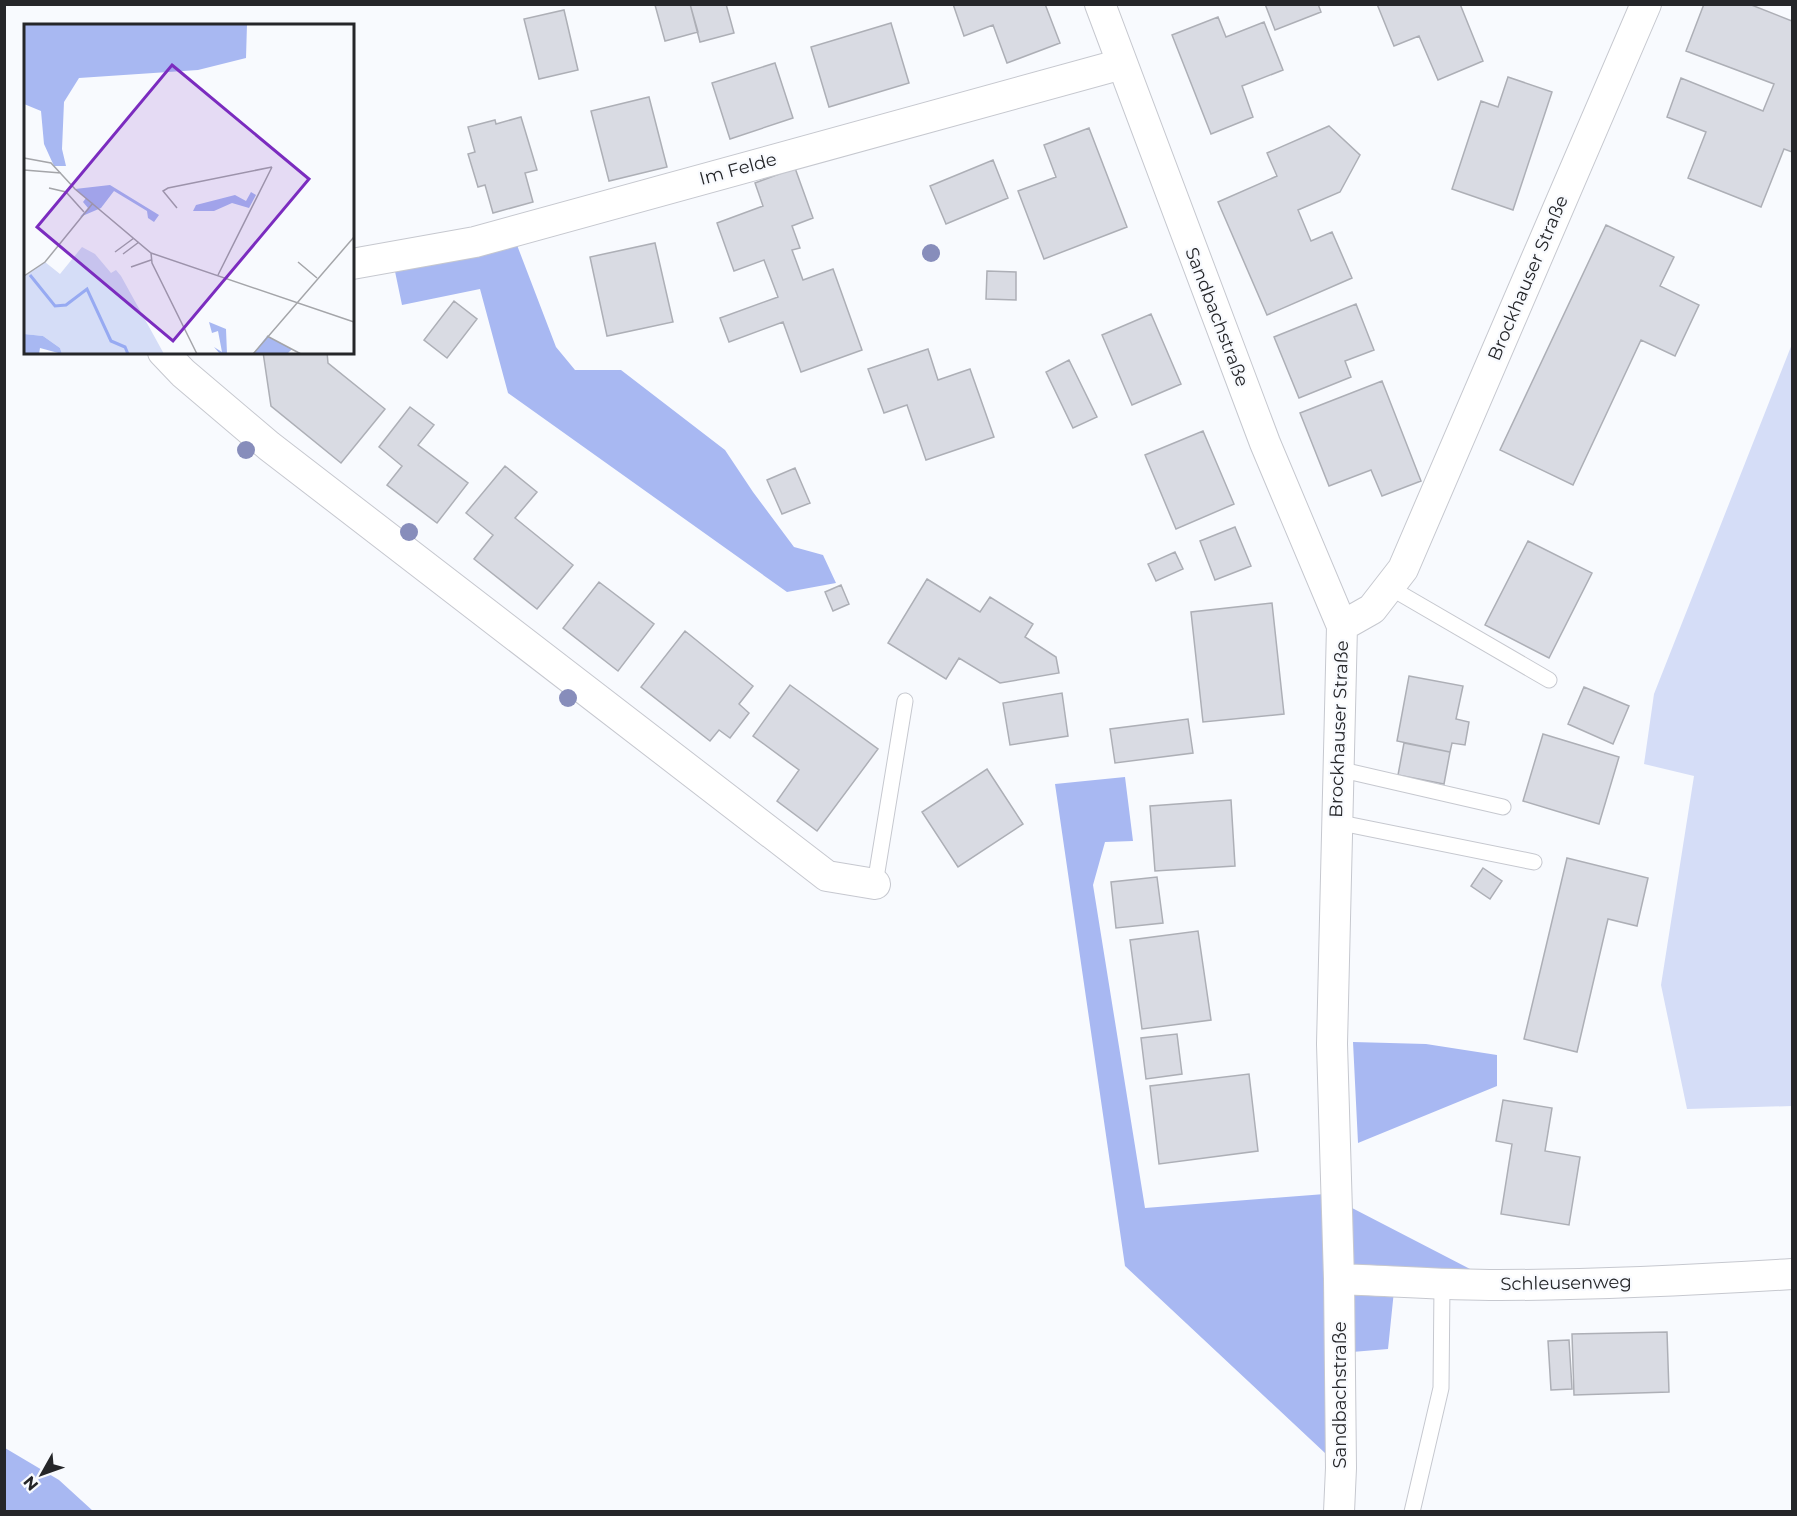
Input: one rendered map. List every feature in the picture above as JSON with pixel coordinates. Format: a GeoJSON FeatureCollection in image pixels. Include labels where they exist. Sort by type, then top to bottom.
{"type":"FeatureCollection","features":[{"type":"Feature","properties":{"kind":"street","name":"Sandbachstraße"},"geometry":{"type":"LineString","coordinates":[[1100,4],[1265,443],[1342,626]]}},
{"type":"Feature","properties":{"kind":"street","name":"Brockhauser Straße"},"geometry":{"type":"LineString","coordinates":[[1339,1279],[1332,1044],[1342,626],[1372,609],[1403,569],[1646,4]]}},
{"type":"Feature","properties":{"kind":"street","name":"Im Felde"},"geometry":{"type":"LineString","coordinates":[[354,264],[475,242],[1122,64]]}},
{"type":"Feature","properties":{"kind":"street"},"geometry":{"type":"LineString","coordinates":[[165,354],[183,373],[269,446],[827,876],[875,884]]}},
{"type":"Feature","properties":{"kind":"street","name":"Schleusenweg"},"geometry":{"type":"LineString","coordinates":[[1339,1279],[1442,1285],[1501,1285],[1693,1280],[1792,1274]]}},
{"type":"Feature","properties":{"kind":"street","name":"Sandbachstraße"},"geometry":{"type":"LineString","coordinates":[[1339,1279],[1341,1468],[1339,1512]]}},
{"type":"Feature","properties":{"kind":"lane"},"geometry":{"type":"LineString","coordinates":[[1389,587],[1549,680]]}},
{"type":"Feature","properties":{"kind":"lane"},"geometry":{"type":"LineString","coordinates":[[875,884],[905,701]]}},
{"type":"Feature","properties":{"kind":"lane"},"geometry":{"type":"LineString","coordinates":[[1338,769],[1503,807]]}},
{"type":"Feature","properties":{"kind":"lane"},"geometry":{"type":"LineString","coordinates":[[1336,822],[1534,862]]}},
{"type":"Feature","properties":{"kind":"lane"},"geometry":{"type":"LineString","coordinates":[[1412,1512],[1442,1388],[1442,1285]]}},
{"type":"Feature","properties":{"kind":"shaded area"},"geometry":{"type":"Polygon","coordinates":[[[512,232],[556,347],[575,370],[621,370],[725,450],[794,547],[823,555],[836,583],[787,592],[508,393],[480,289],[402,305],[392,257],[512,232]]]}},
{"type":"Feature","properties":{"kind":"shaded area"},"geometry":{"type":"Polygon","coordinates":[[[1792,344],[1792,1106],[1687,1109],[1661,985],[1694,776],[1644,764],[1654,694],[1792,344]]]}},
{"type":"Feature","properties":{"kind":"shaded area"},"geometry":{"type":"Polygon","coordinates":[[[1125,777],[1133,841],[1105,842],[1093,885],[1145,1208],[1325,1194],[1501,1285],[1395,1281],[1388,1349],[1340,1353],[1341,1468],[1125,1266],[1055,784],[1125,777]]]}},
{"type":"Feature","properties":{"kind":"shaded area"},"geometry":{"type":"Polygon","coordinates":[[[1353,1042],[1426,1044],[1497,1055],[1497,1086],[1358,1143],[1353,1042]]]}},
{"type":"Feature","properties":{"kind":"shaded area"},"geometry":{"type":"Polygon","coordinates":[[[5,1448],[59,1480],[93,1511],[5,1511],[5,1448]]]}},
{"type":"Feature","properties":{"kind":"building"},"geometry":{"type":"Polygon","coordinates":[[[690,4],[698,32],[665,41],[655,5],[690,4]]]}},
{"type":"Feature","properties":{"kind":"building"},"geometry":{"type":"Polygon","coordinates":[[[690,4],[726,4],[734,33],[700,42],[690,4]]]}},
{"type":"Feature","properties":{"kind":"building"},"geometry":{"type":"Polygon","coordinates":[[[953,4],[1045,4],[1060,43],[1007,63],[993,25],[964,36],[953,4]]]}},
{"type":"Feature","properties":{"kind":"building"},"geometry":{"type":"Polygon","coordinates":[[[1265,4],[1318,4],[1321,12],[1275,30],[1265,4]]]}},
{"type":"Feature","properties":{"kind":"building"},"geometry":{"type":"Polygon","coordinates":[[[1377,4],[1460,4],[1483,61],[1438,80],[1419,36],[1394,46],[1377,4]]]}},
{"type":"Feature","properties":{"kind":"building"},"geometry":{"type":"Polygon","coordinates":[[[1704,4],[1749,4],[1792,21],[1792,152],[1784,149],[1761,207],[1688,178],[1706,132],[1667,117],[1681,78],[1763,111],[1774,84],[1686,51],[1704,4]]]}},
{"type":"Feature","properties":{"kind":"building"},"geometry":{"type":"Polygon","coordinates":[[[564,10],[578,70],[539,79],[524,19],[564,10]]]}},
{"type":"Feature","properties":{"kind":"building"},"geometry":{"type":"Polygon","coordinates":[[[1218,17],[1226,37],[1264,22],[1283,70],[1242,86],[1253,117],[1211,134],[1172,35],[1218,17]]]}},
{"type":"Feature","properties":{"kind":"building"},"geometry":{"type":"Polygon","coordinates":[[[891,23],[909,83],[829,107],[811,47],[891,23]]]}},
{"type":"Feature","properties":{"kind":"building"},"geometry":{"type":"Polygon","coordinates":[[[775,63],[793,118],[730,139],[712,83],[775,63]]]}},
{"type":"Feature","properties":{"kind":"building"},"geometry":{"type":"Polygon","coordinates":[[[1508,77],[1552,92],[1513,210],[1452,189],[1481,101],[1498,107],[1508,77]]]}},
{"type":"Feature","properties":{"kind":"building"},"geometry":{"type":"Polygon","coordinates":[[[649,97],[667,167],[609,181],[591,111],[649,97]]]}},
{"type":"Feature","properties":{"kind":"building"},"geometry":{"type":"Polygon","coordinates":[[[521,117],[537,170],[525,173],[533,202],[493,213],[485,185],[478,187],[468,154],[475,152],[468,127],[495,120],[496,124],[521,117]]]}},
{"type":"Feature","properties":{"kind":"building"},"geometry":{"type":"Polygon","coordinates":[[[1329,126],[1360,155],[1340,192],[1298,210],[1311,241],[1332,232],[1352,278],[1267,315],[1218,202],[1277,176],[1267,153],[1329,126]]]}},
{"type":"Feature","properties":{"kind":"building"},"geometry":{"type":"Polygon","coordinates":[[[1089,128],[1127,227],[1044,259],[1018,191],[1056,177],[1044,145],[1089,128]]]}},
{"type":"Feature","properties":{"kind":"building"},"geometry":{"type":"Polygon","coordinates":[[[993,160],[1008,198],[946,224],[930,186],[993,160]]]}},
{"type":"Feature","properties":{"kind":"building"},"geometry":{"type":"Polygon","coordinates":[[[795,168],[813,218],[792,226],[800,248],[792,250],[803,280],[833,269],[862,350],[801,372],[783,322],[729,342],[720,318],[778,297],[764,260],[734,271],[717,223],[763,206],[755,183],[795,168]]]}},
{"type":"Feature","properties":{"kind":"building"},"geometry":{"type":"Polygon","coordinates":[[[1606,225],[1674,257],[1660,286],[1699,305],[1675,356],[1641,340],[1573,485],[1500,450],[1606,225]]]}},
{"type":"Feature","properties":{"kind":"building"},"geometry":{"type":"Polygon","coordinates":[[[655,243],[673,322],[607,336],[590,257],[655,243]]]}},
{"type":"Feature","properties":{"kind":"building"},"geometry":{"type":"Polygon","coordinates":[[[987,271],[1016,272],[1016,300],[986,299],[987,271]]]}},
{"type":"Feature","properties":{"kind":"building"},"geometry":{"type":"Polygon","coordinates":[[[454,301],[477,319],[447,358],[424,340],[454,301]]]}},
{"type":"Feature","properties":{"kind":"building"},"geometry":{"type":"Polygon","coordinates":[[[1356,304],[1374,350],[1345,361],[1351,377],[1299,398],[1274,337],[1356,304]]]}},
{"type":"Feature","properties":{"kind":"building"},"geometry":{"type":"Polygon","coordinates":[[[1151,314],[1181,384],[1132,405],[1102,335],[1151,314]]]}},
{"type":"Feature","properties":{"kind":"building"},"geometry":{"type":"Polygon","coordinates":[[[928,349],[938,380],[970,369],[994,437],[926,460],[907,405],[884,413],[868,369],[928,349]]]}},
{"type":"Feature","properties":{"kind":"building"},"geometry":{"type":"Polygon","coordinates":[[[263,354],[327,354],[328,363],[385,409],[341,463],[271,406],[263,354]]]}},
{"type":"Feature","properties":{"kind":"building"},"geometry":{"type":"Polygon","coordinates":[[[1069,360],[1097,417],[1073,428],[1046,372],[1069,360]]]}},
{"type":"Feature","properties":{"kind":"building"},"geometry":{"type":"Polygon","coordinates":[[[1382,381],[1421,481],[1382,496],[1371,470],[1329,486],[1300,413],[1382,381]]]}},
{"type":"Feature","properties":{"kind":"building"},"geometry":{"type":"Polygon","coordinates":[[[410,407],[434,425],[418,445],[468,483],[437,523],[387,485],[402,466],[379,447],[410,407]]]}},
{"type":"Feature","properties":{"kind":"building"},"geometry":{"type":"Polygon","coordinates":[[[1203,431],[1234,504],[1176,529],[1145,455],[1203,431]]]}},
{"type":"Feature","properties":{"kind":"building"},"geometry":{"type":"Polygon","coordinates":[[[505,466],[537,492],[515,518],[573,565],[537,609],[474,559],[493,535],[466,513],[505,466]]]}},
{"type":"Feature","properties":{"kind":"building"},"geometry":{"type":"Polygon","coordinates":[[[795,468],[810,503],[782,514],[767,480],[795,468]]]}},
{"type":"Feature","properties":{"kind":"building"},"geometry":{"type":"Polygon","coordinates":[[[1235,527],[1251,566],[1215,580],[1200,541],[1235,527]]]}},
{"type":"Feature","properties":{"kind":"building"},"geometry":{"type":"Polygon","coordinates":[[[1528,541],[1592,573],[1549,658],[1485,625],[1528,541]]]}},
{"type":"Feature","properties":{"kind":"building"},"geometry":{"type":"Polygon","coordinates":[[[1175,552],[1183,569],[1156,581],[1148,564],[1175,552]]]}},
{"type":"Feature","properties":{"kind":"building"},"geometry":{"type":"Polygon","coordinates":[[[927,579],[980,612],[990,597],[1033,624],[1025,637],[1056,657],[1059,673],[1000,683],[959,658],[946,679],[888,643],[927,579]]]}},
{"type":"Feature","properties":{"kind":"building"},"geometry":{"type":"Polygon","coordinates":[[[599,582],[654,624],[618,671],[563,628],[599,582]]]}},
{"type":"Feature","properties":{"kind":"building"},"geometry":{"type":"Polygon","coordinates":[[[841,585],[849,604],[833,611],[825,592],[841,585]]]}},
{"type":"Feature","properties":{"kind":"building"},"geometry":{"type":"Polygon","coordinates":[[[1272,603],[1284,714],[1203,722],[1191,612],[1272,603]]]}},
{"type":"Feature","properties":{"kind":"building"},"geometry":{"type":"Polygon","coordinates":[[[685,631],[753,686],[739,704],[749,713],[730,738],[719,730],[710,741],[641,687],[685,631]]]}},
{"type":"Feature","properties":{"kind":"building"},"geometry":{"type":"Polygon","coordinates":[[[1409,676],[1463,686],[1456,719],[1469,722],[1465,745],[1452,743],[1450,752],[1397,741],[1409,676]]]}},
{"type":"Feature","properties":{"kind":"building"},"geometry":{"type":"Polygon","coordinates":[[[790,685],[878,749],[817,831],[777,801],[799,770],[753,736],[790,685]]]}},
{"type":"Feature","properties":{"kind":"building"},"geometry":{"type":"Polygon","coordinates":[[[1584,687],[1629,706],[1613,744],[1568,724],[1584,687]]]}},
{"type":"Feature","properties":{"kind":"building"},"geometry":{"type":"Polygon","coordinates":[[[1062,693],[1068,736],[1010,745],[1003,703],[1062,693]]]}},
{"type":"Feature","properties":{"kind":"building"},"geometry":{"type":"Polygon","coordinates":[[[1188,719],[1193,753],[1115,763],[1110,729],[1188,719]]]}},
{"type":"Feature","properties":{"kind":"building"},"geometry":{"type":"Polygon","coordinates":[[[1543,734],[1619,757],[1599,824],[1523,801],[1543,734]]]}},
{"type":"Feature","properties":{"kind":"building"},"geometry":{"type":"Polygon","coordinates":[[[1404,743],[1450,752],[1444,784],[1398,775],[1404,743]]]}},
{"type":"Feature","properties":{"kind":"building"},"geometry":{"type":"Polygon","coordinates":[[[987,769],[1023,824],[958,867],[922,812],[987,769]]]}},
{"type":"Feature","properties":{"kind":"building"},"geometry":{"type":"Polygon","coordinates":[[[1231,800],[1235,866],[1155,871],[1150,806],[1231,800]]]}},
{"type":"Feature","properties":{"kind":"building"},"geometry":{"type":"Polygon","coordinates":[[[1567,858],[1648,878],[1637,926],[1608,919],[1577,1052],[1524,1039],[1567,858]]]}},
{"type":"Feature","properties":{"kind":"building"},"geometry":{"type":"Polygon","coordinates":[[[1483,868],[1502,881],[1490,899],[1471,886],[1483,868]]]}},
{"type":"Feature","properties":{"kind":"building"},"geometry":{"type":"Polygon","coordinates":[[[1157,877],[1163,923],[1116,928],[1111,882],[1157,877]]]}},
{"type":"Feature","properties":{"kind":"building"},"geometry":{"type":"Polygon","coordinates":[[[1198,931],[1211,1020],[1142,1029],[1130,940],[1198,931]]]}},
{"type":"Feature","properties":{"kind":"building"},"geometry":{"type":"Polygon","coordinates":[[[1177,1034],[1182,1074],[1146,1079],[1141,1038],[1177,1034]]]}},
{"type":"Feature","properties":{"kind":"building"},"geometry":{"type":"Polygon","coordinates":[[[1249,1074],[1258,1151],[1159,1164],[1150,1086],[1249,1074]]]}},
{"type":"Feature","properties":{"kind":"building"},"geometry":{"type":"Polygon","coordinates":[[[1503,1100],[1552,1108],[1545,1151],[1580,1157],[1569,1225],[1501,1214],[1512,1144],[1496,1141],[1503,1100]]]}},
{"type":"Feature","properties":{"kind":"building"},"geometry":{"type":"Polygon","coordinates":[[[1667,1332],[1669,1392],[1574,1395],[1572,1334],[1667,1332]]]}},
{"type":"Feature","properties":{"kind":"building"},"geometry":{"type":"Polygon","coordinates":[[[1569,1340],[1572,1389],[1551,1390],[1548,1341],[1569,1340]]]}}]}
